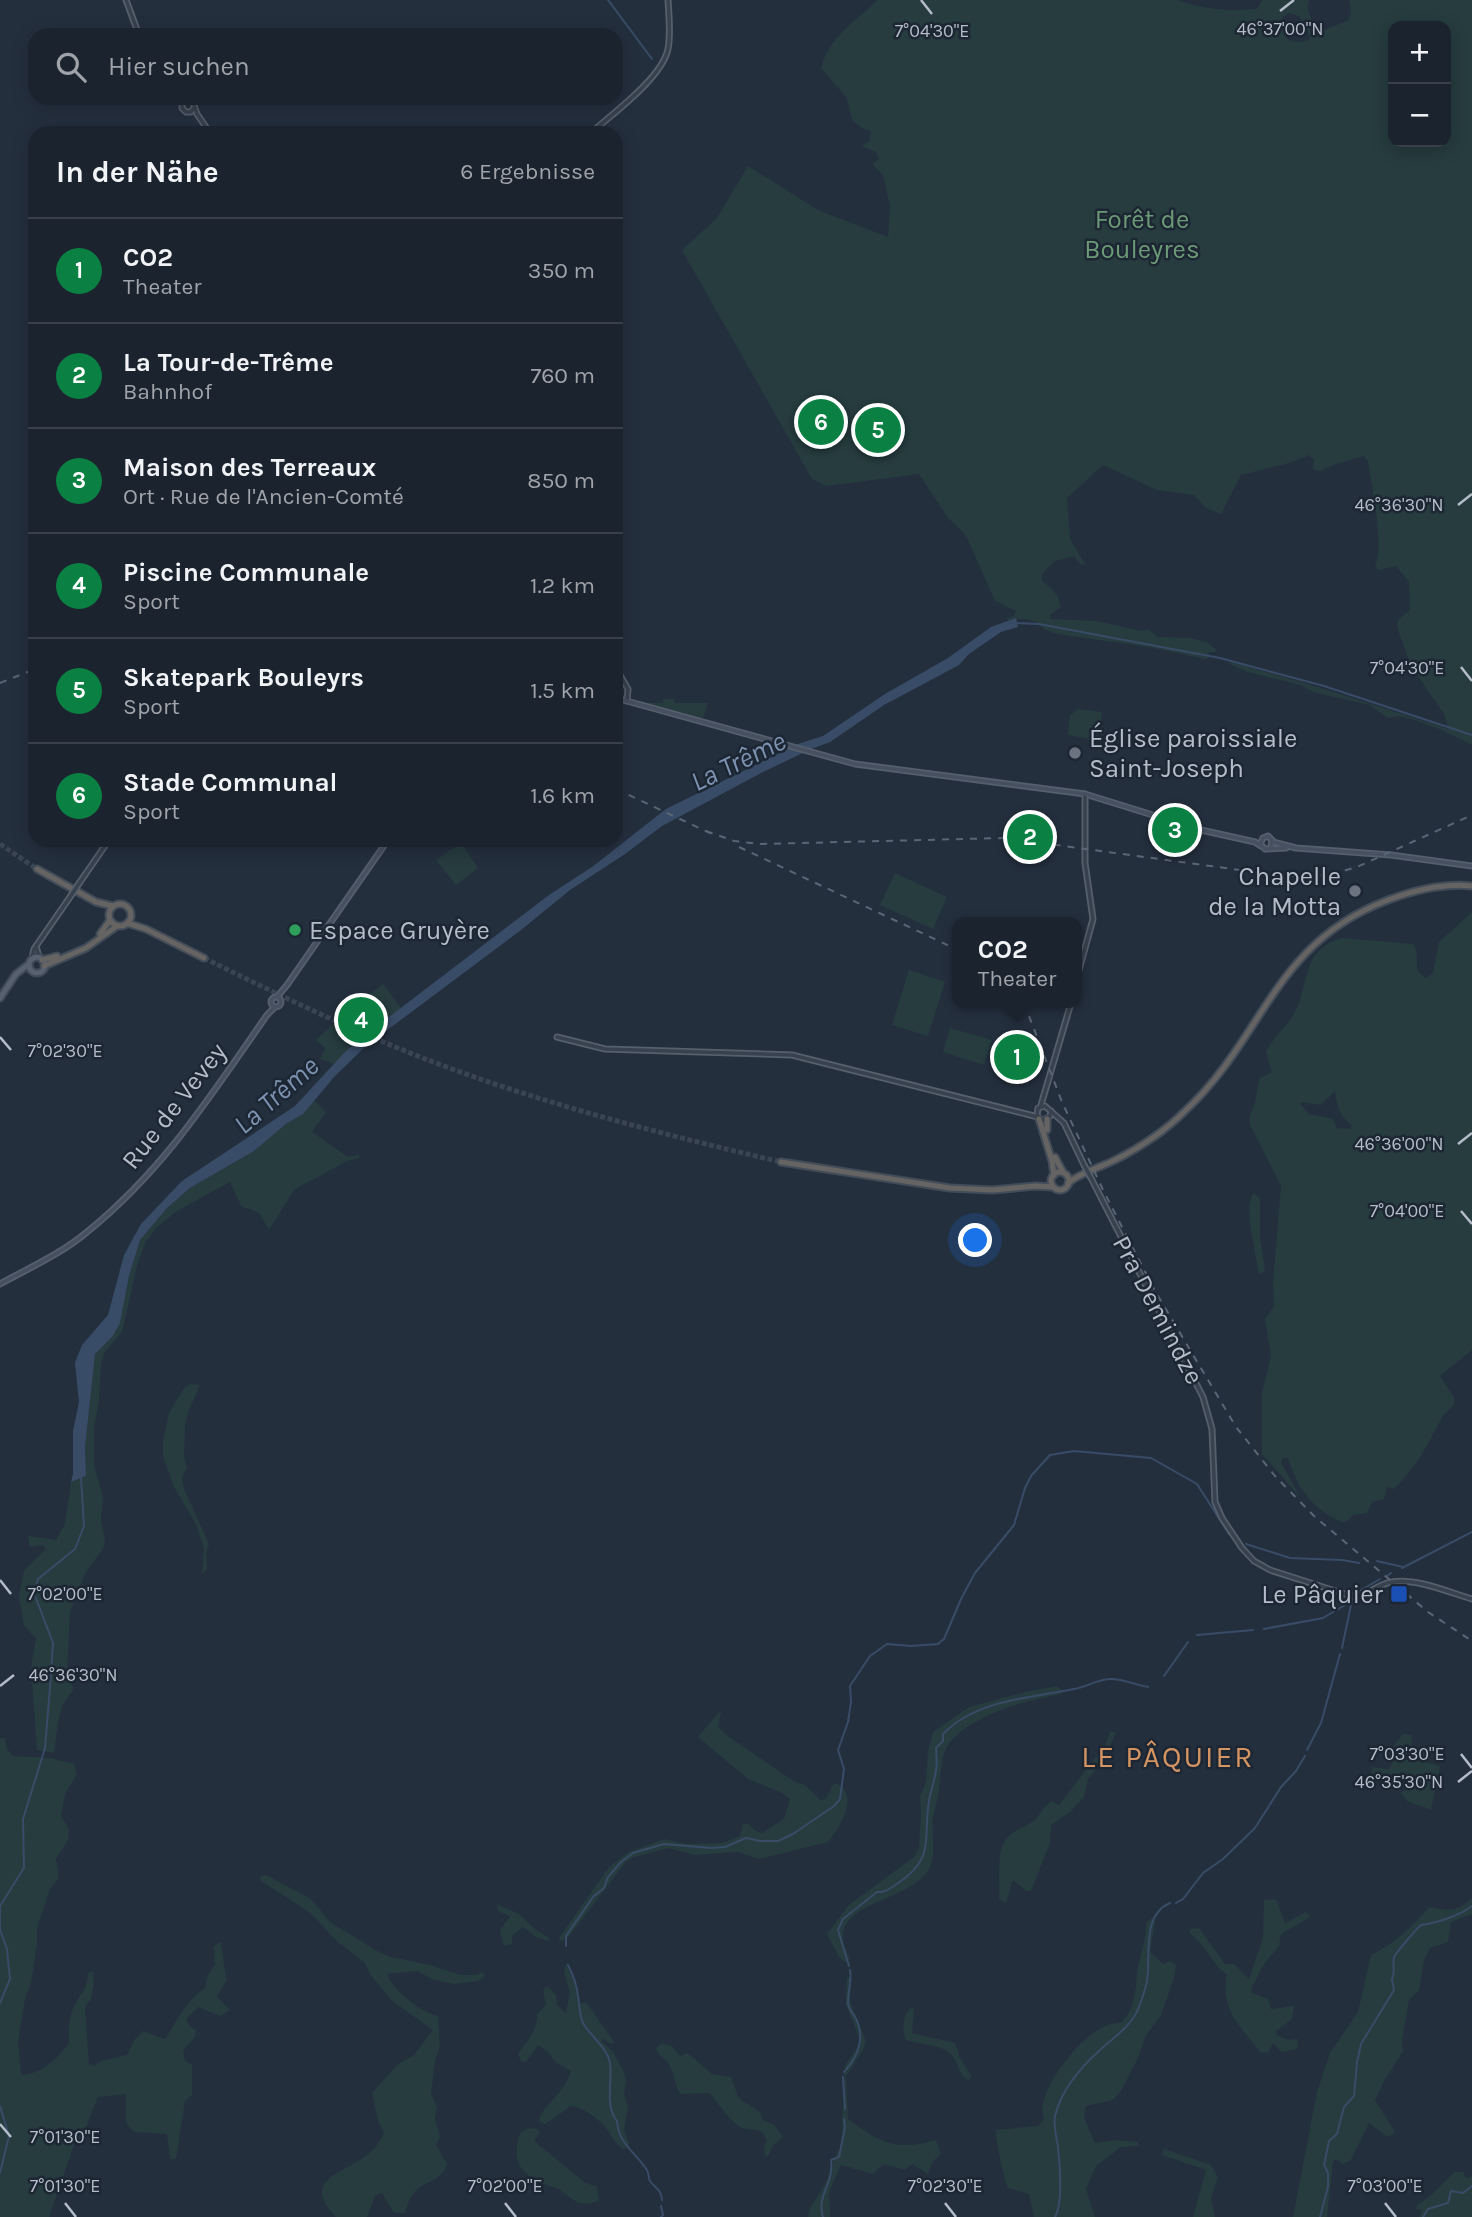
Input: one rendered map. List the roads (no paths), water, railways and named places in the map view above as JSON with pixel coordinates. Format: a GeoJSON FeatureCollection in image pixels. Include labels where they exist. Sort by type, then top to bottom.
{"type":"FeatureCollection","features":[{"type":"Feature","properties":{"kind":"highway"},"geometry":{"type":"LineString","coordinates":[[37,869],[96,902],[113,906],[126,905],[131,916],[127,923]]}},
{"type":"Feature","properties":{"kind":"highway"},"geometry":{"type":"LineString","coordinates":[[781,1162],[950,1188],[1035,1186],[1062,1189],[1083,1173],[1139,1147],[1185,1112],[1222,1069],[1285,975],[1330,931],[1369,908],[1401,895],[1438,887],[1472,886]]}},
{"type":"Feature","properties":{"kind":"highway"},"geometry":{"type":"LineString","coordinates":[[96,902],[117,926]]}},
{"type":"Feature","properties":{"kind":"highway"},"geometry":{"type":"LineString","coordinates":[[36,963],[89,942],[104,930],[113,906]]}},
{"type":"Feature","properties":{"kind":"highway"},"geometry":{"type":"LineString","coordinates":[[131,916],[146,929]]}},
{"type":"Feature","properties":{"kind":"highway"},"geometry":{"type":"LineString","coordinates":[[36,963],[86,948],[117,926],[127,923],[146,929],[204,958]]}},
{"type":"Feature","properties":{"kind":"highway"},"geometry":{"type":"LineString","coordinates":[[1039,1118],[1052,1161],[1054,1187]]}},
{"type":"Feature","properties":{"kind":"highway"},"geometry":{"type":"LineString","coordinates":[[1048,1118],[1047,1130],[1057,1163],[1068,1183]]}},
{"type":"Feature","properties":{"kind":"highway"},"geometry":{"type":"LineString","coordinates":[[1035,1186],[1064,1173],[1083,1173]]}},
{"type":"Feature","properties":{"kind":"main road"},"geometry":{"type":"LineString","coordinates":[[623,700],[868,766],[1086,794],[1201,830],[1243,839],[1265,849],[1296,848],[1384,855],[1472,866]]}},
{"type":"Feature","properties":{"kind":"main road"},"geometry":{"type":"LineString","coordinates":[[1243,839],[1268,836],[1273,842],[1296,848]]}},
{"type":"Feature","properties":{"kind":"main road"},"geometry":{"type":"LineString","coordinates":[[1261,846],[1262,838]]}},
{"type":"Feature","properties":{"kind":"main road"},"geometry":{"type":"LineString","coordinates":[[1271,848],[1273,842]]}},
{"type":"Feature","properties":{"kind":"main road","name":"Rue de Vevey"},"geometry":{"type":"LineString","coordinates":[[273,1005],[280,1005],[279,998],[287,985],[383,847]]}},
{"type":"Feature","properties":{"kind":"main road"},"geometry":{"type":"LineString","coordinates":[[0,998],[14,978],[36,963]]}},
{"type":"Feature","properties":{"kind":"main road","name":"Rue de Vevey"},"geometry":{"type":"LineString","coordinates":[[0,1284],[60,1251],[88,1232],[148,1175],[188,1129],[267,1015],[273,1005],[272,999],[279,998]]}},
{"type":"Feature","properties":{"kind":"street"},"geometry":{"type":"LineString","coordinates":[[126,0],[136,28]]}},
{"type":"Feature","properties":{"kind":"street"},"geometry":{"type":"LineString","coordinates":[[623,103],[660,68],[668,47],[668,0]]}},
{"type":"Feature","properties":{"kind":"street"},"geometry":{"type":"LineString","coordinates":[[182,105],[183,110],[201,122]]}},
{"type":"Feature","properties":{"kind":"street"},"geometry":{"type":"LineString","coordinates":[[194,105],[204,126]]}},
{"type":"Feature","properties":{"kind":"street"},"geometry":{"type":"LineString","coordinates":[[598,126],[621,105]]}},
{"type":"Feature","properties":{"kind":"street"},"geometry":{"type":"LineString","coordinates":[[188,113],[194,108]]}},
{"type":"Feature","properties":{"kind":"street"},"geometry":{"type":"LineString","coordinates":[[623,681],[628,690],[627,701]]}},
{"type":"Feature","properties":{"kind":"street"},"geometry":{"type":"LineString","coordinates":[[1082,959],[1093,919],[1085,863],[1086,794]]}},
{"type":"Feature","properties":{"kind":"street"},"geometry":{"type":"LineString","coordinates":[[36,963],[36,945],[104,847]]}},
{"type":"Feature","properties":{"kind":"street"},"geometry":{"type":"LineString","coordinates":[[1039,1118],[1039,1108],[1070,1008]]}},
{"type":"Feature","properties":{"kind":"street"},"geometry":{"type":"LineString","coordinates":[[557,1037],[605,1049],[792,1055],[1024,1112],[1039,1118],[1063,1121]]}},
{"type":"Feature","properties":{"kind":"street"},"geometry":{"type":"LineString","coordinates":[[1047,1087],[1048,1118]]}},
{"type":"Feature","properties":{"kind":"street"},"geometry":{"type":"LineString","coordinates":[[1024,1112],[1039,1108],[1049,1109],[1063,1121]]}},
{"type":"Feature","properties":{"kind":"street","name":"Pra Demindze"},"geometry":{"type":"LineString","coordinates":[[1063,1121],[1203,1396],[1211,1422],[1214,1497],[1222,1518],[1246,1553],[1277,1574],[1356,1597],[1386,1583],[1401,1581],[1472,1598]]}},
{"type":"Feature","properties":{"kind":"water"},"geometry":{"type":"Polygon","coordinates":[[[1016,618],[1018,627],[1001,632],[969,654],[959,665],[884,705],[830,742],[761,773],[662,826],[570,890],[366,1046],[334,1077],[303,1114],[286,1124],[254,1151],[190,1188],[167,1208],[140,1240],[129,1276],[120,1323],[113,1336],[95,1354],[85,1447],[86,1476],[71,1482],[73,1431],[79,1402],[75,1363],[82,1345],[108,1315],[124,1255],[141,1224],[182,1181],[295,1106],[360,1039],[549,895],[618,847],[623,847],[623,843],[666,809],[798,744],[823,736],[885,694],[948,658],[991,627],[1016,618]]]}},
{"type":"Feature","properties":{"kind":"waterway"},"geometry":{"type":"LineString","coordinates":[[608,0],[652,59]]}},
{"type":"Feature","properties":{"kind":"waterway","name":"La Trême"},"geometry":{"type":"LineString","coordinates":[[1016,623],[1039,624],[1220,658],[1324,686],[1472,735]]}},
{"type":"Feature","properties":{"kind":"waterway"},"geometry":{"type":"LineString","coordinates":[[566,1946],[566,1936],[593,1897],[604,1888],[608,1877],[621,1862],[633,1853],[664,1844],[711,1848],[725,1847],[746,1838],[778,1841],[834,1806],[840,1799],[844,1769],[838,1750],[848,1722],[850,1686],[870,1656],[887,1644],[938,1644],[944,1639],[975,1573],[1014,1525],[1031,1476],[1050,1455],[1074,1451],[1151,1458],[1197,1484],[1229,1534]]}},
{"type":"Feature","properties":{"kind":"waterway","name":"La Trême"},"geometry":{"type":"LineString","coordinates":[[0,2003],[10,1979],[7,1949],[0,1930],[0,1906],[24,1868],[23,1819],[45,1748],[53,1643],[34,1593],[38,1579],[75,1549],[84,1526],[81,1477]]}},
{"type":"Feature","properties":{"kind":"waterway"},"geometry":{"type":"LineString","coordinates":[[1402,1568],[1472,1532]]}},
{"type":"Feature","properties":{"kind":"waterway"},"geometry":{"type":"LineString","coordinates":[[1246,1544],[1290,1558],[1359,1563]]}},
{"type":"Feature","properties":{"kind":"waterway"},"geometry":{"type":"LineString","coordinates":[[1377,1561],[1403,1567]]}},
{"type":"Feature","properties":{"kind":"waterway"},"geometry":{"type":"LineString","coordinates":[[1387,1576],[1391,1573]]}},
{"type":"Feature","properties":{"kind":"waterway"},"geometry":{"type":"LineString","coordinates":[[1356,1593],[1380,1579]]}},
{"type":"Feature","properties":{"kind":"waterway"},"geometry":{"type":"LineString","coordinates":[[1342,1648],[1352,1600]]}},
{"type":"Feature","properties":{"kind":"waterway"},"geometry":{"type":"LineString","coordinates":[[1264,1629],[1323,1618],[1352,1601]]}},
{"type":"Feature","properties":{"kind":"waterway"},"geometry":{"type":"LineString","coordinates":[[1197,1635],[1253,1630]]}},
{"type":"Feature","properties":{"kind":"waterway"},"geometry":{"type":"LineString","coordinates":[[1164,1676],[1188,1642]]}},
{"type":"Feature","properties":{"kind":"waterway"},"geometry":{"type":"LineString","coordinates":[[1307,1750],[1321,1723],[1340,1654]]}},
{"type":"Feature","properties":{"kind":"waterway"},"geometry":{"type":"LineString","coordinates":[[849,1966],[838,1930],[843,1919],[877,1892],[888,1890],[910,1874],[924,1854],[928,1810],[936,1768],[936,1748],[943,1741],[943,1734],[971,1714],[1021,1698],[1079,1688],[1106,1679],[1148,1687]]}},
{"type":"Feature","properties":{"kind":"waterway"},"geometry":{"type":"LineString","coordinates":[[1176,1903],[1183,1899],[1203,1873],[1223,1859],[1255,1828],[1305,1756]]}},
{"type":"Feature","properties":{"kind":"waterway"},"geometry":{"type":"LineString","coordinates":[[1055,2217],[1060,2193],[1060,2164],[1054,2124],[1058,2107],[1079,2072],[1136,2014],[1147,1981],[1151,1927],[1161,1909],[1170,1903]]}},
{"type":"Feature","properties":{"kind":"waterway"},"geometry":{"type":"LineString","coordinates":[[1320,2217],[1328,2187],[1328,2173],[1324,2165],[1329,2141],[1337,2134],[1344,2107],[1354,2096],[1361,2044],[1394,1990],[1394,1957],[1421,1925],[1461,1913],[1472,1906]]}},
{"type":"Feature","properties":{"kind":"waterway"},"geometry":{"type":"LineString","coordinates":[[568,1965],[576,1984],[583,2023],[602,2047],[610,2063],[611,2108],[618,2129],[628,2147],[647,2170],[649,2180],[659,2191],[662,2200]]}},
{"type":"Feature","properties":{"kind":"waterway"},"geometry":{"type":"LineString","coordinates":[[844,2072],[857,2053],[860,2039],[858,2024],[848,2004],[850,1970]]}},
{"type":"Feature","properties":{"kind":"waterway"},"geometry":{"type":"LineString","coordinates":[[843,2077],[845,2109]]}},
{"type":"Feature","properties":{"kind":"waterway","name":"La Trême"},"geometry":{"type":"LineString","coordinates":[[0,2106],[9,2136],[0,2173]]}},
{"type":"Feature","properties":{"kind":"waterway"},"geometry":{"type":"LineString","coordinates":[[823,2217],[822,2202],[830,2176],[831,2160],[839,2157],[845,2128],[844,2119]]}},
{"type":"Feature","properties":{"kind":"waterway"},"geometry":{"type":"LineString","coordinates":[[1423,2217],[1428,2209],[1448,2203],[1451,2191],[1463,2193],[1472,2186]]}},
{"type":"Feature","properties":{"kind":"waterway"},"geometry":{"type":"LineString","coordinates":[[661,2206],[661,2217]]}},
{"type":"Feature","properties":{"kind":"tunnel"},"geometry":{"type":"LineString","coordinates":[[0,844],[37,869]]}},
{"type":"Feature","properties":{"kind":"tunnel"},"geometry":{"type":"LineString","coordinates":[[204,958],[358,1031],[452,1069],[615,1120],[781,1162]]}},
{"type":"Feature","properties":{"kind":"railway"},"geometry":{"type":"LineString","coordinates":[[0,683],[28,672]]}},
{"type":"Feature","properties":{"kind":"railway"},"geometry":{"type":"LineString","coordinates":[[623,792],[714,835]]}},
{"type":"Feature","properties":{"kind":"railway"},"geometry":{"type":"LineString","coordinates":[[706,831],[734,841],[760,844],[1005,838],[1307,877],[1357,867],[1472,815]]}},
{"type":"Feature","properties":{"kind":"railway"},"geometry":{"type":"LineString","coordinates":[[739,847],[952,947]]}},
{"type":"Feature","properties":{"kind":"railway"},"geometry":{"type":"LineString","coordinates":[[1026,1008],[1062,1102],[1103,1190],[1155,1291],[1236,1427],[1275,1476],[1314,1516],[1428,1612],[1472,1641]]}},
{"type":"Feature","properties":{"kind":"place","name":"Stade Communal"},"geometry":{"type":"Point","coordinates":[821,422]}},
{"type":"Feature","properties":{"kind":"place","name":"Skatepark Bouleyrs"},"geometry":{"type":"Point","coordinates":[878,430]}},
{"type":"Feature","properties":{"kind":"place","name":"Église paroissiale Saint-Joseph"},"geometry":{"type":"Point","coordinates":[1075,753]}},
{"type":"Feature","properties":{"kind":"place","name":"Maison des Terreaux"},"geometry":{"type":"Point","coordinates":[1175,830]}},
{"type":"Feature","properties":{"kind":"place","name":"La Tour-de-Trême"},"geometry":{"type":"Point","coordinates":[1030,837]}},
{"type":"Feature","properties":{"kind":"place","name":"Chapelle de la Motta"},"geometry":{"type":"Point","coordinates":[1355,891]}},
{"type":"Feature","properties":{"kind":"place","name":"Espace Gruyère"},"geometry":{"type":"Point","coordinates":[295,930]}},
{"type":"Feature","properties":{"kind":"place","name":"Piscine Communale"},"geometry":{"type":"Point","coordinates":[361,1020]}},
{"type":"Feature","properties":{"kind":"place","name":"CO2"},"geometry":{"type":"Point","coordinates":[1017,1057]}},
{"type":"Feature","properties":{"kind":"place","name":"Le Pâquier"},"geometry":{"type":"Point","coordinates":[1399,1594]}},
{"type":"Feature","properties":{"kind":"district","name":"LE PÂQUIER"},"geometry":{"type":"Point","coordinates":[1168,1757]}},
{"type":"Feature","properties":{"kind":"park label","name":"Forêt de Bouleyres"},"geometry":{"type":"Point","coordinates":[1142,234]}}]}
